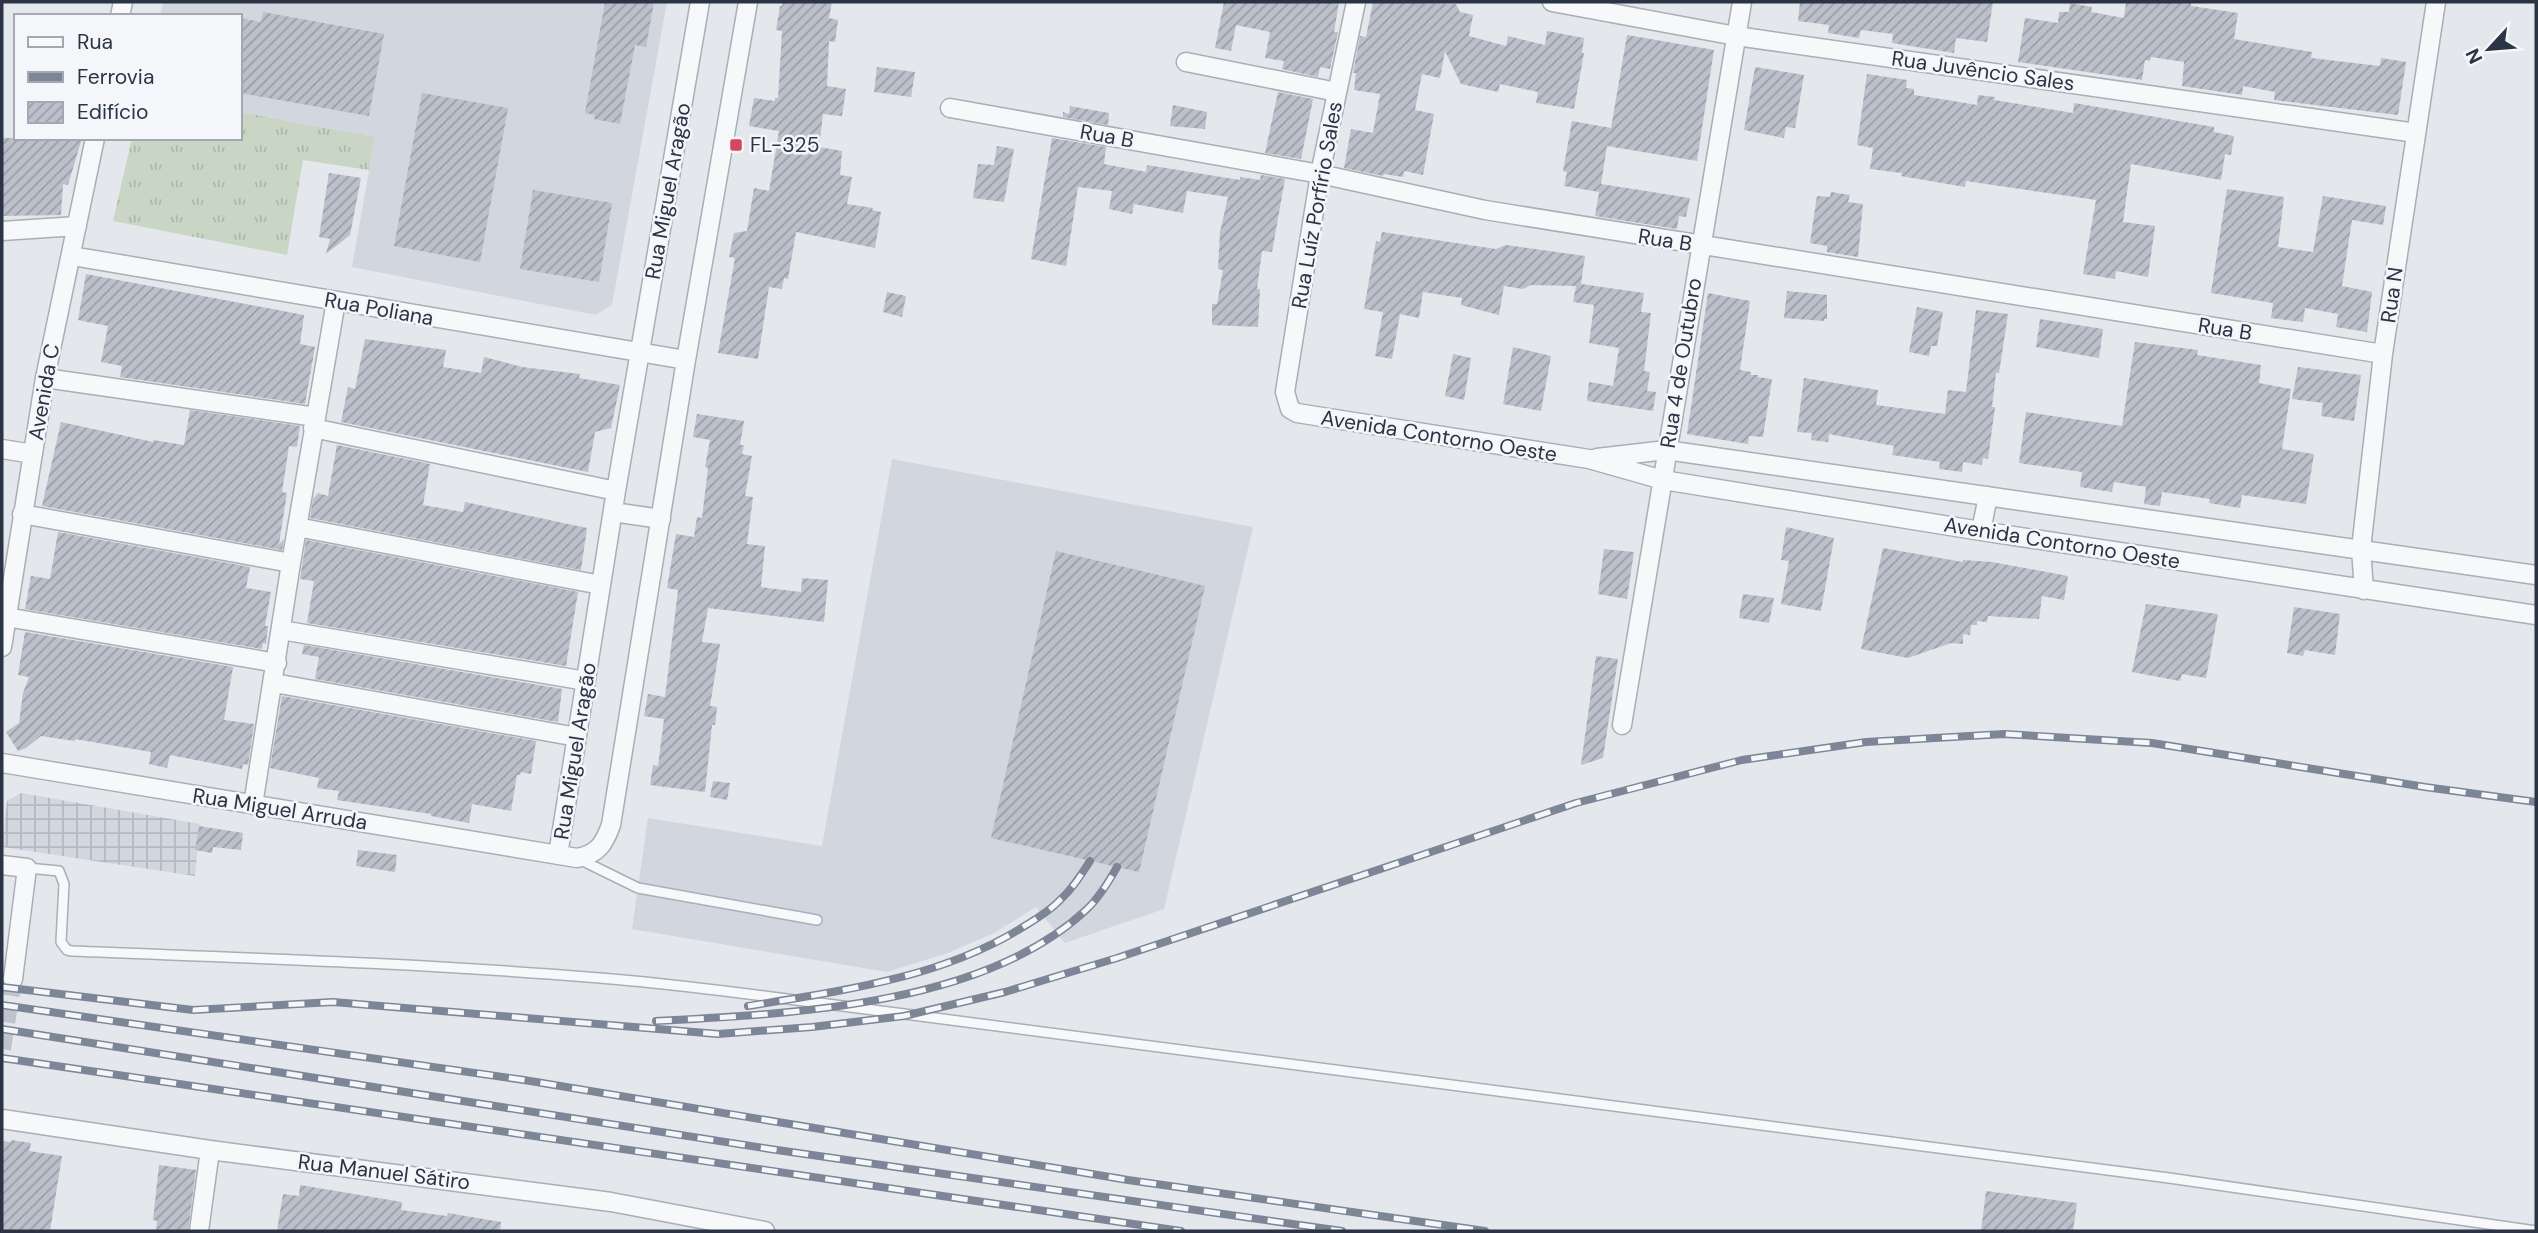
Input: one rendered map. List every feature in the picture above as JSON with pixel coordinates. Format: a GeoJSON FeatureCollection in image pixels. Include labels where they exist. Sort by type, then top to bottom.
{"type":"FeatureCollection","features":[{"type":"Feature","properties":{"kind":"street","name":"Rua Miguel Aragão"},"geometry":{"type":"LineString","coordinates":[[700,2],[616,491],[558,855],[577,858],[589,856],[598,850],[611,825],[686,360],[748,2]]}},
{"type":"Feature","properties":{"kind":"street","name":"Rua Luíz Porfírio Sales"},"geometry":{"type":"LineString","coordinates":[[1290,409],[1285,392],[1320,174],[1356,2]]}},
{"type":"Feature","properties":{"kind":"street","name":"Rua Juvêncio Sales"},"geometry":{"type":"LineString","coordinates":[[1552,2],[1737,36],[2416,132]]}},
{"type":"Feature","properties":{"kind":"street","name":"Rua 4 de Outubro"},"geometry":{"type":"LineString","coordinates":[[1622,726],[1742,2]]}},
{"type":"Feature","properties":{"kind":"street","name":"Rua N"},"geometry":{"type":"LineString","coordinates":[[2364,590],[2361,549],[2383,354],[2437,2]]}},
{"type":"Feature","properties":{"kind":"street"},"geometry":{"type":"LineString","coordinates":[[1186,62],[1337,93]]}},
{"type":"Feature","properties":{"kind":"street","name":"Rua B"},"geometry":{"type":"LineString","coordinates":[[950,108],[1320,174],[1485,210],[2383,354]]}},
{"type":"Feature","properties":{"kind":"street","name":"Avenida C"},"geometry":{"type":"LineString","coordinates":[[2,642],[45,378],[95,140]]}},
{"type":"Feature","properties":{"kind":"street"},"geometry":{"type":"LineString","coordinates":[[2,231],[77,226]]}},
{"type":"Feature","properties":{"kind":"street","name":"Rua Poliana"},"geometry":{"type":"LineString","coordinates":[[72,256],[686,360]]}},
{"type":"Feature","properties":{"kind":"street"},"geometry":{"type":"LineString","coordinates":[[253,805],[336,301]]}},
{"type":"Feature","properties":{"kind":"street"},"geometry":{"type":"LineString","coordinates":[[45,378],[315,423],[616,491]]}},
{"type":"Feature","properties":{"kind":"street","name":"Avenida Contorno Oeste"},"geometry":{"type":"LineString","coordinates":[[1290,409],[1297,413],[1589,459],[1663,480],[2536,615]]}},
{"type":"Feature","properties":{"kind":"street"},"geometry":{"type":"LineString","coordinates":[[2,449],[33,454]]}},
{"type":"Feature","properties":{"kind":"street","name":"Avenida Contorno Oeste"},"geometry":{"type":"LineString","coordinates":[[1589,459],[1666,450],[2536,575]]}},
{"type":"Feature","properties":{"kind":"street"},"geometry":{"type":"LineString","coordinates":[[1981,531],[1988,496]]}},
{"type":"Feature","properties":{"kind":"street"},"geometry":{"type":"LineString","coordinates":[[613,512],[661,519]]}},
{"type":"Feature","properties":{"kind":"street"},"geometry":{"type":"LineString","coordinates":[[22,514],[291,563]]}},
{"type":"Feature","properties":{"kind":"street"},"geometry":{"type":"LineString","coordinates":[[297,527],[601,585]]}},
{"type":"Feature","properties":{"kind":"street"},"geometry":{"type":"LineString","coordinates":[[6,617],[277,663]]}},
{"type":"Feature","properties":{"kind":"street"},"geometry":{"type":"LineString","coordinates":[[281,630],[586,681]]}},
{"type":"Feature","properties":{"kind":"street"},"geometry":{"type":"LineString","coordinates":[[274,683],[576,737]]}},
{"type":"Feature","properties":{"kind":"street","name":"Rua Miguel Arruda"},"geometry":{"type":"LineString","coordinates":[[2,763],[558,855]]}},
{"type":"Feature","properties":{"kind":"street"},"geometry":{"type":"LineString","coordinates":[[2,865],[27,868],[13,979]]}},
{"type":"Feature","properties":{"kind":"street","name":"Rua Manuel Sátiro"},"geometry":{"type":"LineString","coordinates":[[2,1119],[210,1150],[611,1202],[765,1231]]}},
{"type":"Feature","properties":{"kind":"street"},"geometry":{"type":"LineString","coordinates":[[199,1231],[210,1150]]}},
{"type":"Feature","properties":{"kind":"lane"},"geometry":{"type":"LineString","coordinates":[[577,858],[638,888],[817,920]]}},
{"type":"Feature","properties":{"kind":"lane"},"geometry":{"type":"LineString","coordinates":[[27,868],[59,872],[62,875],[64,884],[61,942],[67,950],[72,951],[381,963],[589,977],[720,991],[2169,1178],[2536,1231]]}},
{"type":"Feature","properties":{"kind":"shaded area"},"geometry":{"type":"Polygon","coordinates":[[[163,2],[667,2],[612,305],[596,315],[352,267],[375,137],[242,112],[242,14],[160,14],[163,2]]]}},
{"type":"Feature","properties":{"kind":"shaded area"},"geometry":{"type":"Polygon","coordinates":[[[892,459],[1253,527],[1164,909],[1065,943],[1036,907],[994,933],[948,953],[887,972],[632,929],[648,818],[822,846],[892,459]]]}},
{"type":"Feature","properties":{"kind":"shaded area"},"geometry":{"type":"Polygon","coordinates":[[[21,793],[200,824],[195,876],[2,847],[7,801],[21,793]]]}},
{"type":"Feature","properties":{"kind":"green space"},"geometry":{"type":"Polygon","coordinates":[[[242,112],[375,137],[369,170],[303,160],[287,255],[113,221],[132,140],[242,140],[242,112]]]}},
{"type":"Feature","properties":{"kind":"building"},"geometry":{"type":"Polygon","coordinates":[[[605,2],[654,2],[646,47],[635,45],[620,124],[594,119],[595,115],[585,113],[605,2]]]}},
{"type":"Feature","properties":{"kind":"building"},"geometry":{"type":"Polygon","coordinates":[[[783,2],[832,2],[829,18],[838,20],[835,42],[829,41],[827,86],[846,89],[842,116],[823,114],[819,147],[842,151],[840,175],[852,177],[847,204],[881,212],[875,248],[796,232],[788,279],[784,278],[782,289],[769,287],[758,359],[718,353],[735,258],[729,257],[734,233],[747,231],[754,188],[769,191],[779,131],[749,126],[754,98],[775,101],[775,98],[778,98],[782,31],[776,30],[783,2]]]}},
{"type":"Feature","properties":{"kind":"building"},"geometry":{"type":"Polygon","coordinates":[[[1224,2],[1339,2],[1334,32],[1338,32],[1330,69],[1320,67],[1318,77],[1282,69],[1284,61],[1265,58],[1270,32],[1236,25],[1231,51],[1215,48],[1224,2]]]}},
{"type":"Feature","properties":{"kind":"building"},"geometry":{"type":"Polygon","coordinates":[[[1373,2],[1456,4],[1460,12],[1473,15],[1469,36],[1506,46],[1508,36],[1545,45],[1547,31],[1584,38],[1574,109],[1536,103],[1538,92],[1500,84],[1498,92],[1461,84],[1445,51],[1440,78],[1422,74],[1415,110],[1434,114],[1423,175],[1404,171],[1403,177],[1383,176],[1344,168],[1351,129],[1373,133],[1380,94],[1354,90],[1356,73],[1353,73],[1360,36],[1366,37],[1373,2]]]}},
{"type":"Feature","properties":{"kind":"building"},"geometry":{"type":"Polygon","coordinates":[[[1800,2],[1993,2],[1987,42],[1956,38],[1954,53],[1892,43],[1893,34],[1861,30],[1859,38],[1828,33],[1829,25],[1798,21],[1800,2]]]}},
{"type":"Feature","properties":{"kind":"building"},"geometry":{"type":"Polygon","coordinates":[[[2126,2],[2191,2],[2191,6],[2238,13],[2234,39],[2312,52],[2311,58],[2380,66],[2381,58],[2406,62],[2398,115],[2274,100],[2275,92],[2243,86],[2242,95],[2182,86],[2184,62],[2151,57],[2150,61],[2145,60],[2142,80],[2018,62],[2025,18],[2058,23],[2059,12],[2069,12],[2070,3],[2092,7],[2091,12],[2124,18],[2126,2]]]}},
{"type":"Feature","properties":{"kind":"building"},"geometry":{"type":"Polygon","coordinates":[[[263,12],[384,34],[369,116],[242,93],[242,18],[261,22],[263,12]]]}},
{"type":"Feature","properties":{"kind":"building"},"geometry":{"type":"Polygon","coordinates":[[[1627,35],[1714,50],[1697,161],[1607,146],[1601,184],[1690,198],[1686,217],[1679,216],[1677,229],[1595,216],[1599,192],[1564,186],[1567,172],[1563,171],[1572,121],[1611,128],[1627,35]]]}},
{"type":"Feature","properties":{"kind":"building"},"geometry":{"type":"Polygon","coordinates":[[[877,67],[915,72],[911,97],[874,92],[877,67]]]}},
{"type":"Feature","properties":{"kind":"building"},"geometry":{"type":"Polygon","coordinates":[[[1755,67],[1804,75],[1795,128],[1786,127],[1784,138],[1744,130],[1755,67]]]}},
{"type":"Feature","properties":{"kind":"building"},"geometry":{"type":"Polygon","coordinates":[[[1867,74],[1907,80],[1906,88],[1914,89],[1914,95],[1977,105],[1978,95],[2073,113],[2074,103],[2214,127],[2214,132],[2234,136],[2231,155],[2225,154],[2221,180],[2131,164],[2123,222],[2155,226],[2148,277],[2116,271],[2115,279],[2083,274],[2096,200],[1966,181],[1965,187],[1870,169],[1873,148],[1857,145],[1867,74]]]}},
{"type":"Feature","properties":{"kind":"building"},"geometry":{"type":"Polygon","coordinates":[[[1278,92],[1313,99],[1301,159],[1265,153],[1278,92]]]}},
{"type":"Feature","properties":{"kind":"building"},"geometry":{"type":"Polygon","coordinates":[[[422,93],[508,108],[480,262],[394,246],[422,93]]]}},
{"type":"Feature","properties":{"kind":"building"},"geometry":{"type":"Polygon","coordinates":[[[1173,105],[1207,112],[1205,129],[1170,126],[1173,105]]]}},
{"type":"Feature","properties":{"kind":"building"},"geometry":{"type":"Polygon","coordinates":[[[1070,106],[1109,113],[1108,125],[1063,117],[1063,112],[1069,114],[1070,106]]]}},
{"type":"Feature","properties":{"kind":"building"},"geometry":{"type":"Polygon","coordinates":[[[2,138],[81,140],[68,185],[63,184],[61,215],[2,216],[2,138]]]}},
{"type":"Feature","properties":{"kind":"building"},"geometry":{"type":"Polygon","coordinates":[[[1052,138],[1106,147],[1104,164],[1146,172],[1147,165],[1240,180],[1240,177],[1260,180],[1261,175],[1285,179],[1272,252],[1262,251],[1257,289],[1260,289],[1258,327],[1212,325],[1212,304],[1217,304],[1223,270],[1218,269],[1220,232],[1228,197],[1187,191],[1183,213],[1134,204],[1132,214],[1109,209],[1112,191],[1078,187],[1066,266],[1031,259],[1052,138]]]}},
{"type":"Feature","properties":{"kind":"building"},"geometry":{"type":"Polygon","coordinates":[[[997,146],[1014,149],[1004,202],[973,198],[978,164],[994,165],[997,146]]]}},
{"type":"Feature","properties":{"kind":"building"},"geometry":{"type":"Polygon","coordinates":[[[329,173],[361,178],[350,235],[326,254],[330,239],[319,237],[329,173]]]}},
{"type":"Feature","properties":{"kind":"building"},"geometry":{"type":"Polygon","coordinates":[[[2227,189],[2284,197],[2278,247],[2313,252],[2323,196],[2386,206],[2383,225],[2352,220],[2342,286],[2372,292],[2367,332],[2336,327],[2338,314],[2305,308],[2303,322],[2271,318],[2273,303],[2211,293],[2227,189]]]}},
{"type":"Feature","properties":{"kind":"building"},"geometry":{"type":"Polygon","coordinates":[[[533,190],[612,203],[599,282],[520,269],[533,190]]]}},
{"type":"Feature","properties":{"kind":"building"},"geometry":{"type":"Polygon","coordinates":[[[1831,192],[1850,195],[1848,202],[1863,204],[1858,257],[1827,252],[1827,246],[1810,243],[1817,196],[1830,197],[1831,192]]]}},
{"type":"Feature","properties":{"kind":"building"},"geometry":{"type":"Polygon","coordinates":[[[1382,232],[1496,249],[1506,245],[1585,256],[1581,284],[1644,293],[1641,312],[1651,313],[1644,371],[1650,372],[1647,391],[1656,392],[1653,411],[1587,401],[1589,382],[1613,386],[1619,348],[1589,343],[1594,305],[1573,302],[1576,286],[1531,285],[1523,289],[1504,286],[1499,315],[1461,305],[1462,298],[1423,292],[1419,318],[1400,314],[1392,359],[1375,356],[1383,312],[1364,309],[1376,241],[1380,242],[1382,232]]]}},
{"type":"Feature","properties":{"kind":"building"},"geometry":{"type":"Polygon","coordinates":[[[86,274],[304,315],[300,344],[315,347],[305,404],[120,377],[122,366],[101,362],[108,326],[78,320],[86,274]]]}},
{"type":"Feature","properties":{"kind":"building"},"geometry":{"type":"Polygon","coordinates":[[[1787,291],[1827,295],[1827,319],[1784,318],[1787,291]]]}},
{"type":"Feature","properties":{"kind":"building"},"geometry":{"type":"Polygon","coordinates":[[[887,292],[906,296],[902,317],[883,312],[887,292]]]}},
{"type":"Feature","properties":{"kind":"building"},"geometry":{"type":"Polygon","coordinates":[[[1708,293],[1750,301],[1740,370],[1772,379],[1763,437],[1749,436],[1748,444],[1687,434],[1708,293]]]}},
{"type":"Feature","properties":{"kind":"building"},"geometry":{"type":"Polygon","coordinates":[[[1917,307],[1943,312],[1937,346],[1931,346],[1929,356],[1909,352],[1917,307]]]}},
{"type":"Feature","properties":{"kind":"building"},"geometry":{"type":"Polygon","coordinates":[[[1976,310],[2008,314],[1999,373],[1996,373],[1992,407],[1995,407],[1988,459],[1983,458],[1982,465],[1963,462],[1962,472],[1939,469],[1940,462],[1892,455],[1894,446],[1829,434],[1828,442],[1811,440],[1812,433],[1797,432],[1804,378],[1878,390],[1876,405],[1945,414],[1948,390],[1966,392],[1976,310]]]}},
{"type":"Feature","properties":{"kind":"building"},"geometry":{"type":"Polygon","coordinates":[[[2040,319],[2103,329],[2099,358],[2036,347],[2040,319]]]}},
{"type":"Feature","properties":{"kind":"building"},"geometry":{"type":"Polygon","coordinates":[[[365,339],[446,350],[443,367],[481,373],[484,357],[522,367],[580,374],[579,378],[620,385],[611,428],[595,432],[588,472],[341,422],[348,387],[355,389],[365,339]]]}},
{"type":"Feature","properties":{"kind":"building"},"geometry":{"type":"Polygon","coordinates":[[[2135,342],[2198,350],[2197,355],[2261,365],[2259,383],[2291,389],[2282,449],[2314,454],[2306,504],[2242,495],[2240,508],[2209,503],[2210,499],[2162,492],[2160,506],[2144,504],[2146,487],[2114,482],[2112,492],[2080,487],[2082,472],[2019,463],[2026,412],[2122,426],[2135,342]]]}},
{"type":"Feature","properties":{"kind":"building"},"geometry":{"type":"Polygon","coordinates":[[[1513,347],[1551,356],[1541,411],[1503,404],[1513,347]]]}},
{"type":"Feature","properties":{"kind":"building"},"geometry":{"type":"Polygon","coordinates":[[[1453,354],[1471,358],[1464,400],[1445,396],[1453,354]]]}},
{"type":"Feature","properties":{"kind":"building"},"geometry":{"type":"Polygon","coordinates":[[[2298,367],[2361,375],[2354,421],[2321,416],[2323,403],[2292,399],[2298,367]]]}},
{"type":"Feature","properties":{"kind":"building"},"geometry":{"type":"Polygon","coordinates":[[[190,410],[300,426],[297,447],[289,446],[282,492],[287,493],[279,544],[284,539],[282,550],[42,506],[61,422],[153,442],[184,445],[190,410]]]}},
{"type":"Feature","properties":{"kind":"building"},"geometry":{"type":"Polygon","coordinates":[[[697,414],[744,421],[740,445],[744,445],[742,454],[752,456],[745,496],[753,497],[747,544],[765,546],[761,587],[801,592],[802,578],[828,580],[824,622],[708,608],[702,642],[720,644],[710,706],[717,707],[715,725],[712,725],[705,792],[650,785],[653,765],[658,766],[664,719],[644,716],[648,694],[665,697],[678,590],[667,588],[676,534],[694,537],[697,517],[702,518],[708,468],[705,467],[710,440],[693,437],[697,414]]]}},
{"type":"Feature","properties":{"kind":"building"},"geometry":{"type":"Polygon","coordinates":[[[337,445],[430,464],[423,505],[463,512],[465,502],[587,528],[581,570],[310,518],[313,499],[318,493],[328,496],[337,445]]]}},
{"type":"Feature","properties":{"kind":"building"},"geometry":{"type":"Polygon","coordinates":[[[1786,527],[1834,538],[1821,611],[1781,604],[1789,561],[1781,560],[1786,527]]]}},
{"type":"Feature","properties":{"kind":"building"},"geometry":{"type":"Polygon","coordinates":[[[58,532],[250,567],[246,588],[271,592],[265,626],[268,626],[266,644],[263,643],[262,649],[25,609],[31,576],[50,579],[58,532]]]}},
{"type":"Feature","properties":{"kind":"building"},"geometry":{"type":"Polygon","coordinates":[[[306,540],[578,592],[566,666],[307,623],[314,581],[300,579],[306,540]]]}},
{"type":"Feature","properties":{"kind":"building"},"geometry":{"type":"Polygon","coordinates":[[[1883,548],[1963,562],[1992,562],[2068,576],[2064,600],[2042,596],[2039,619],[1988,616],[1987,622],[1977,621],[1977,625],[1971,625],[1970,635],[1963,634],[1963,644],[1951,643],[1908,658],[1861,649],[1883,548]]]}},
{"type":"Feature","properties":{"kind":"building"},"geometry":{"type":"Polygon","coordinates":[[[1604,549],[1634,552],[1627,599],[1598,594],[1604,549]]]}},
{"type":"Feature","properties":{"kind":"building"},"geometry":{"type":"Polygon","coordinates":[[[1056,551],[1205,586],[1139,872],[991,838],[1056,551]]]}},
{"type":"Feature","properties":{"kind":"building"},"geometry":{"type":"Polygon","coordinates":[[[1743,594],[1774,598],[1769,623],[1739,618],[1743,594]]]}},
{"type":"Feature","properties":{"kind":"building"},"geometry":{"type":"Polygon","coordinates":[[[2146,604],[2218,614],[2206,678],[2182,674],[2180,681],[2132,672],[2146,604]]]}},
{"type":"Feature","properties":{"kind":"building"},"geometry":{"type":"Polygon","coordinates":[[[2294,607],[2340,614],[2335,655],[2305,650],[2303,656],[2287,653],[2294,607]]]}},
{"type":"Feature","properties":{"kind":"building"},"geometry":{"type":"Polygon","coordinates":[[[25,632],[233,667],[224,720],[254,724],[248,765],[243,764],[242,769],[170,755],[167,768],[149,764],[151,752],[41,736],[18,751],[6,732],[19,723],[23,693],[29,677],[18,675],[25,632]]]}},
{"type":"Feature","properties":{"kind":"building"},"geometry":{"type":"Polygon","coordinates":[[[304,645],[562,689],[558,722],[315,679],[319,657],[302,654],[304,645]]]}},
{"type":"Feature","properties":{"kind":"building"},"geometry":{"type":"Polygon","coordinates":[[[1596,656],[1618,659],[1603,758],[1581,765],[1596,656]]]}},
{"type":"Feature","properties":{"kind":"building"},"geometry":{"type":"Polygon","coordinates":[[[282,696],[536,741],[531,774],[521,772],[517,775],[511,811],[472,804],[469,823],[431,814],[337,800],[339,791],[317,788],[319,778],[270,768],[282,696]]]}},
{"type":"Feature","properties":{"kind":"building"},"geometry":{"type":"Polygon","coordinates":[[[713,781],[730,783],[727,800],[710,797],[713,781]]]}},
{"type":"Feature","properties":{"kind":"building"},"geometry":{"type":"Polygon","coordinates":[[[199,826],[243,833],[241,850],[213,847],[212,853],[195,850],[199,826]]]}},
{"type":"Feature","properties":{"kind":"building"},"geometry":{"type":"Polygon","coordinates":[[[358,850],[397,855],[395,872],[356,866],[358,850]]]}},
{"type":"Feature","properties":{"kind":"building"},"geometry":{"type":"Polygon","coordinates":[[[2,1141],[31,1143],[29,1151],[62,1156],[50,1231],[2,1231],[2,1141]]]}},
{"type":"Feature","properties":{"kind":"building"},"geometry":{"type":"Polygon","coordinates":[[[159,1165],[196,1170],[188,1231],[156,1231],[157,1221],[153,1220],[159,1165]]]}},
{"type":"Feature","properties":{"kind":"building"},"geometry":{"type":"Polygon","coordinates":[[[300,1185],[402,1202],[401,1210],[447,1216],[448,1213],[501,1222],[500,1231],[277,1231],[283,1194],[299,1196],[300,1185]]]}},
{"type":"Feature","properties":{"kind":"building"},"geometry":{"type":"Polygon","coordinates":[[[1986,1191],[2077,1203],[2073,1231],[1981,1231],[1986,1191]]]}},
{"type":"Feature","properties":{"kind":"tunnel"},"geometry":{"type":"LineString","coordinates":[[2,1049],[13,979]]}},
{"type":"Feature","properties":{"kind":"railway"},"geometry":{"type":"LineString","coordinates":[[2,987],[193,1010],[333,1002],[718,1034],[904,1016],[1005,992],[1117,958],[1576,803],[1742,760],[1866,742],[2004,734],[2152,743],[2536,802]]}},
{"type":"Feature","properties":{"kind":"railway"},"geometry":{"type":"LineString","coordinates":[[748,1006],[890,980],[959,959],[1023,927],[1048,911],[1077,881],[1090,861]]}},
{"type":"Feature","properties":{"kind":"railway"},"geometry":{"type":"LineString","coordinates":[[656,1021],[765,1014],[883,999],[940,985],[994,967],[1043,942],[1086,910],[1117,867]]}},
{"type":"Feature","properties":{"kind":"railway"},"geometry":{"type":"LineString","coordinates":[[2,1005],[524,1080],[1128,1180],[1485,1231]]}},
{"type":"Feature","properties":{"kind":"railway"},"geometry":{"type":"LineString","coordinates":[[2,1029],[770,1149],[1342,1231]]}},
{"type":"Feature","properties":{"kind":"railway"},"geometry":{"type":"LineString","coordinates":[[2,1058],[1181,1231]]}},
{"type":"Feature","properties":{"kind":"place","name":"FL-325"},"geometry":{"type":"Point","coordinates":[736,145]}}]}
